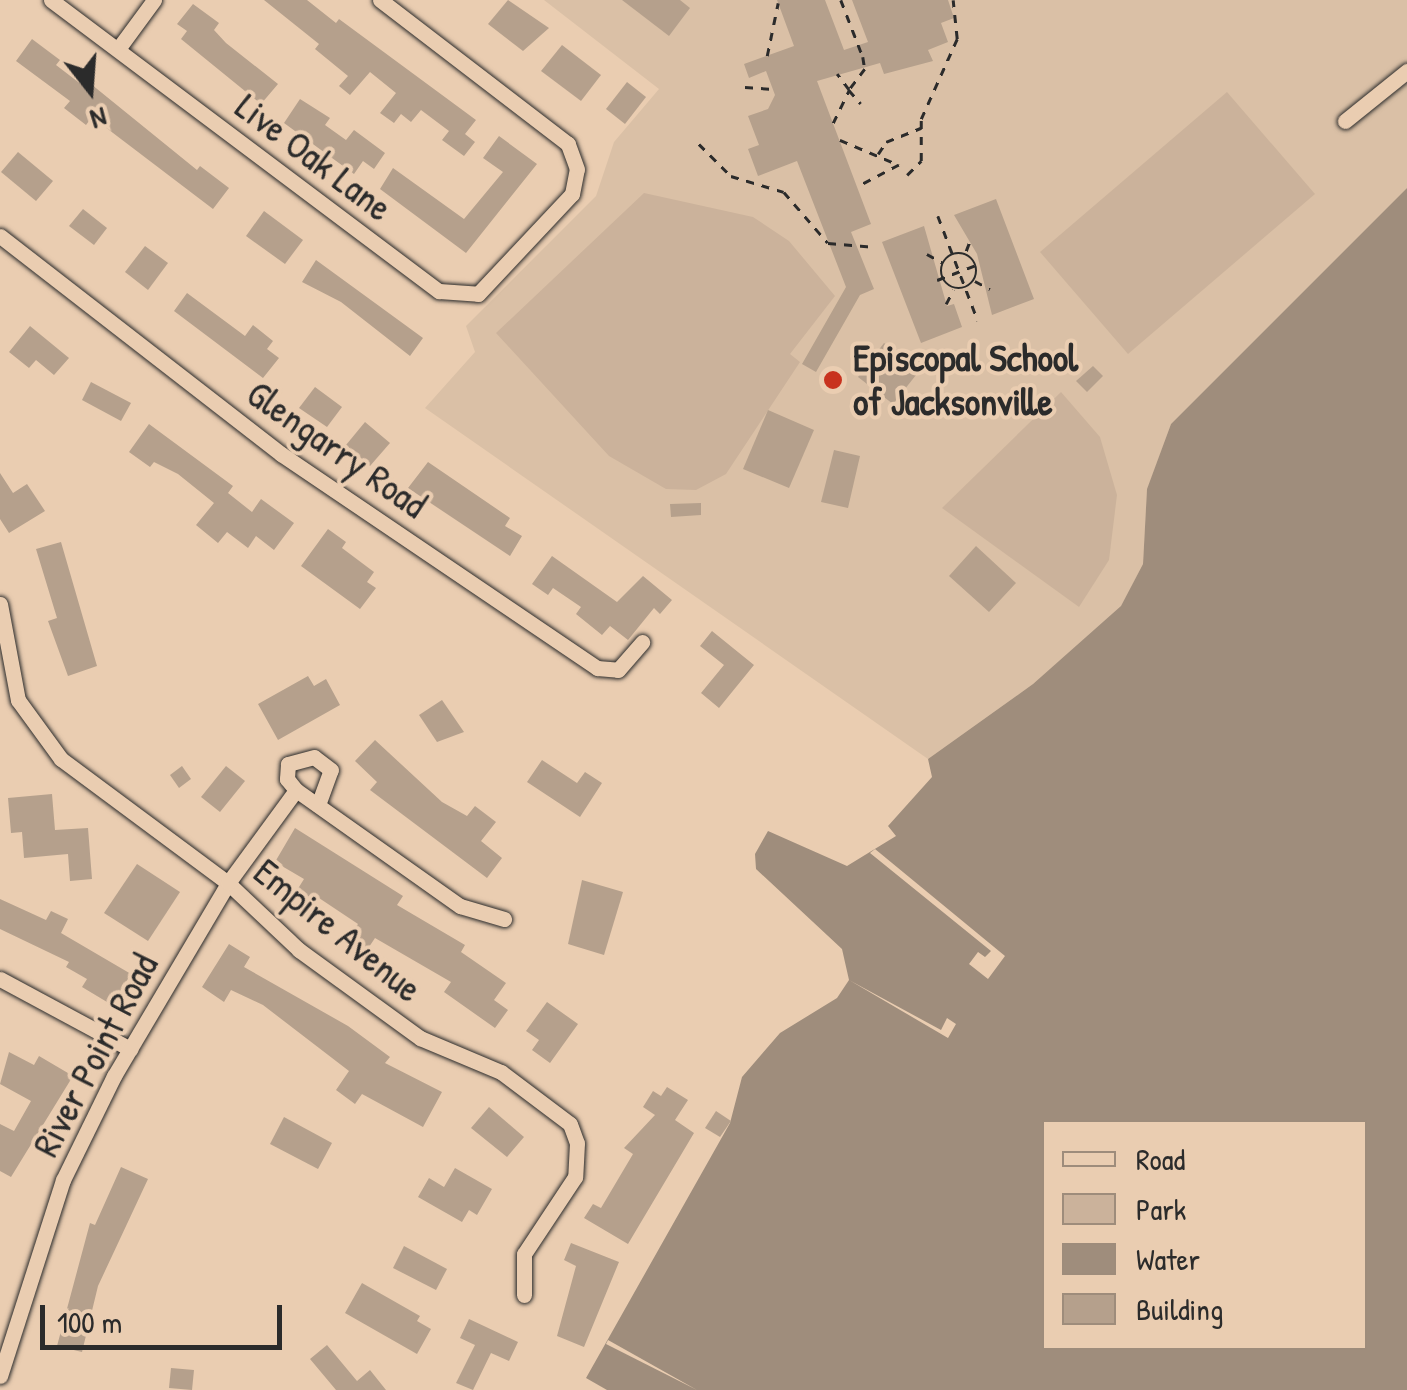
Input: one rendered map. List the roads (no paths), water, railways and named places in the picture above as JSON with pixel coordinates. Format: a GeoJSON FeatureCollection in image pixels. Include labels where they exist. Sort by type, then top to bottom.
{"type":"FeatureCollection","features":[{"type":"Feature","properties":{"kind":"street","name":"Live Oak Lane"},"geometry":{"type":"LineString","coordinates":[[50,0],[439,291],[478,294],[572,194],[578,169],[568,144],[380,0]]}},
{"type":"Feature","properties":{"kind":"street"},"geometry":{"type":"LineString","coordinates":[[118,50],[154,0]]}},
{"type":"Feature","properties":{"kind":"street"},"geometry":{"type":"LineString","coordinates":[[1345,121],[1407,72]]}},
{"type":"Feature","properties":{"kind":"street","name":"Glengarry Road"},"geometry":{"type":"LineString","coordinates":[[0,236],[281,454],[597,668],[618,670],[642,642]]}},
{"type":"Feature","properties":{"kind":"street","name":"Empire Avenue"},"geometry":{"type":"LineString","coordinates":[[0,604],[18,700],[42,740],[228,882],[299,950],[420,1038],[501,1072],[570,1124],[577,1142],[574,1176],[524,1254],[524,1296]]}},
{"type":"Feature","properties":{"kind":"street"},"geometry":{"type":"LineString","coordinates":[[318,804],[332,780],[325,763],[314,757],[288,764],[287,779],[296,790],[460,906],[504,920]]}},
{"type":"Feature","properties":{"kind":"street","name":"River Point Road"},"geometry":{"type":"LineString","coordinates":[[0,1376],[64,1180],[130,1050],[228,882],[296,790]]}},
{"type":"Feature","properties":{"kind":"street"},"geometry":{"type":"LineString","coordinates":[[0,979],[130,1050]]}},
{"type":"Feature","properties":{"kind":"water"},"geometry":{"type":"Polygon","coordinates":[[[1407,188],[1407,1390],[607,1390],[586,1378],[730,1123],[742,1077],[780,1033],[837,998],[849,980],[842,949],[756,869],[755,854],[768,831],[847,866],[896,836],[888,826],[932,777],[928,759],[1033,684],[1121,606],[1143,564],[1147,489],[1171,424],[1407,188]]]}},
{"type":"Feature","properties":{"kind":"place","name":"Episcopal School of Jacksonville"},"geometry":{"type":"Point","coordinates":[833,380]}}]}
